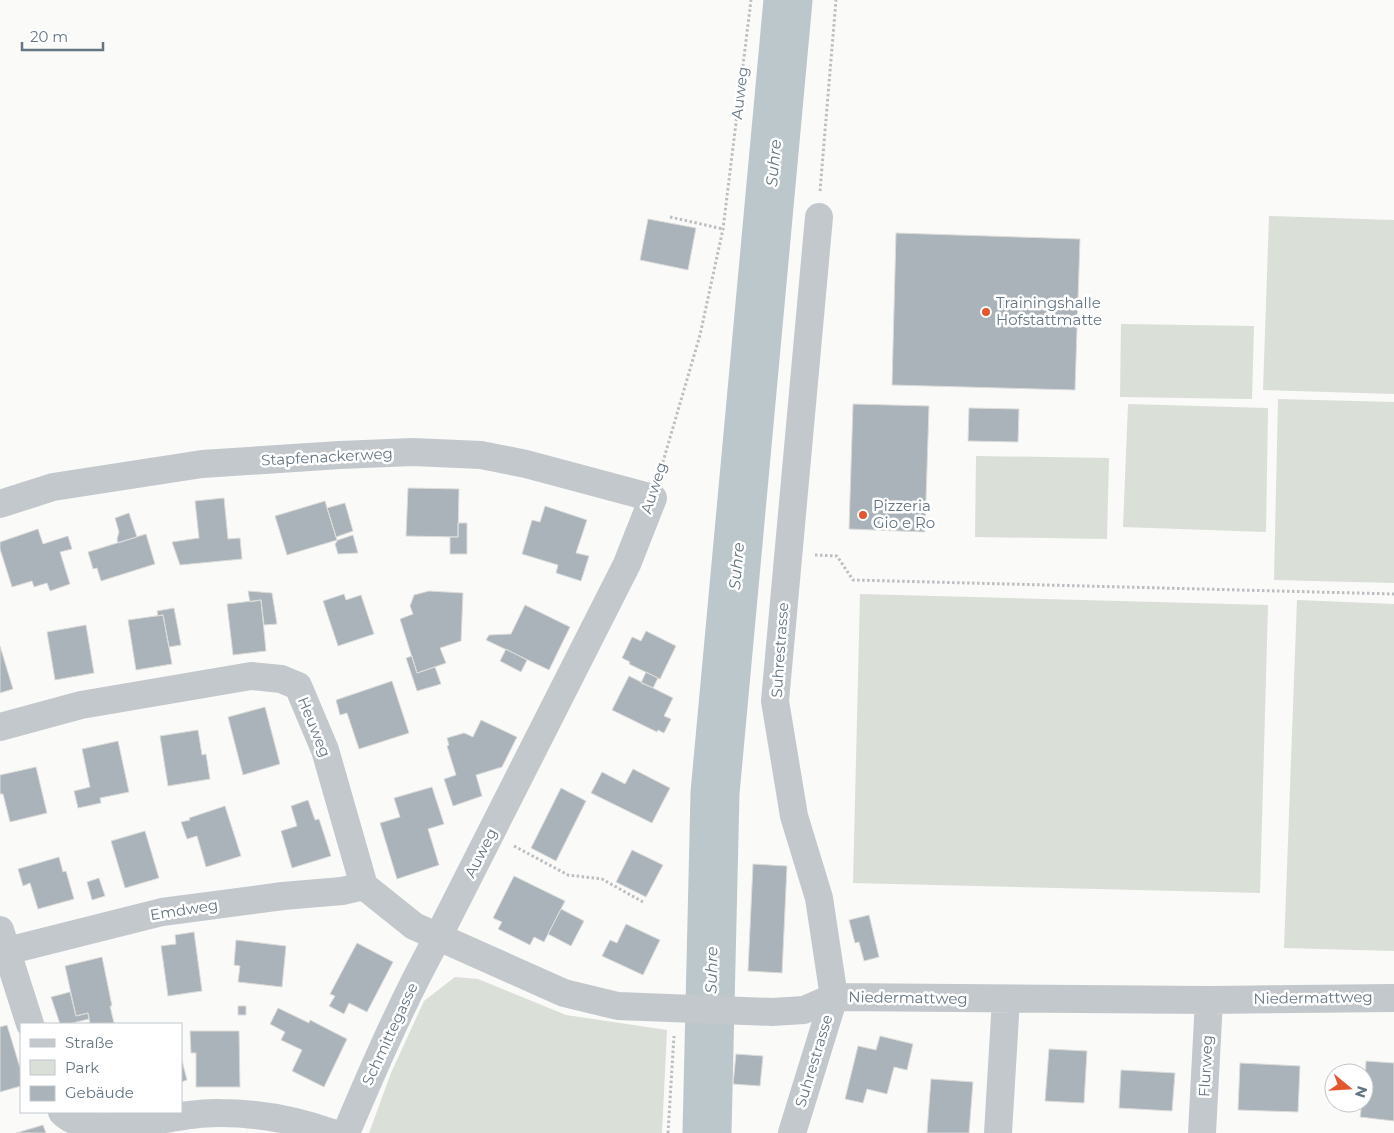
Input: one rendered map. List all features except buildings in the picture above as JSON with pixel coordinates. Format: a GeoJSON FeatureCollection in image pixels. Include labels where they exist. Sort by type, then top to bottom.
{"type":"FeatureCollection","features":[{"type":"Feature","properties":{"kind":"street","name":"Suhrestrasse"},"geometry":{"type":"LineString","coordinates":[[792,1133],[834,997],[819,898],[794,816],[775,701],[819,217]]}},
{"type":"Feature","properties":{"kind":"street","name":"Stapfenackerweg"},"geometry":{"type":"LineString","coordinates":[[0,504],[53,487],[202,464],[413,452],[481,454],[653,498]]}},
{"type":"Feature","properties":{"kind":"street","name":"Auweg"},"geometry":{"type":"LineString","coordinates":[[438,937],[627,564],[653,498]]}},
{"type":"Feature","properties":{"kind":"street","name":"Heuweg"},"geometry":{"type":"LineString","coordinates":[[0,727],[80,705],[252,676],[281,679],[298,686],[325,750],[364,886]]}},
{"type":"Feature","properties":{"kind":"street"},"geometry":{"type":"LineString","coordinates":[[364,886],[414,926],[438,937]]}},
{"type":"Feature","properties":{"kind":"street","name":"Emdweg"},"geometry":{"type":"LineString","coordinates":[[3,940],[162,912],[283,896],[342,891],[364,886]]}},
{"type":"Feature","properties":{"kind":"street","name":"Niedermattweg"},"geometry":{"type":"LineString","coordinates":[[438,937],[564,993],[618,1006],[772,1012],[804,1010],[834,997],[1209,1000],[1394,998]]}},
{"type":"Feature","properties":{"kind":"street","name":"Schmittegasse"},"geometry":{"type":"LineString","coordinates":[[346,1133],[380,1053],[438,937]]}},
{"type":"Feature","properties":{"kind":"street"},"geometry":{"type":"LineString","coordinates":[[3,940],[30,1023]]}},
{"type":"Feature","properties":{"kind":"street"},"geometry":{"type":"LineString","coordinates":[[998,1133],[1006,999]]}},
{"type":"Feature","properties":{"kind":"street","name":"Flurweg"},"geometry":{"type":"LineString","coordinates":[[1202,1133],[1209,1000]]}},
{"type":"Feature","properties":{"kind":"street"},"geometry":{"type":"LineString","coordinates":[[64,1113],[76,1121],[94,1127],[119,1126],[193,1114],[221,1113],[263,1116],[304,1123],[332,1133]]}},
{"type":"Feature","properties":{"kind":"path","name":"Auweg"},"geometry":{"type":"LineString","coordinates":[[653,498],[700,335],[723,229],[751,0]]}},
{"type":"Feature","properties":{"kind":"path"},"geometry":{"type":"LineString","coordinates":[[819,217],[836,0]]}},
{"type":"Feature","properties":{"kind":"path"},"geometry":{"type":"LineString","coordinates":[[670,217],[723,229]]}},
{"type":"Feature","properties":{"kind":"path"},"geometry":{"type":"LineString","coordinates":[[787,553],[838,556],[853,580],[1394,594]]}},
{"type":"Feature","properties":{"kind":"path"},"geometry":{"type":"LineString","coordinates":[[490,834],[568,875],[602,879],[643,902]]}},
{"type":"Feature","properties":{"kind":"path"},"geometry":{"type":"LineString","coordinates":[[668,1133],[672,1056],[682,1008]]}},
{"type":"Feature","properties":{"kind":"green space"},"geometry":{"type":"Polygon","coordinates":[[[1269,216],[1394,220],[1394,394],[1263,390],[1269,216]]]}},
{"type":"Feature","properties":{"kind":"green space"},"geometry":{"type":"Polygon","coordinates":[[[1121,324],[1254,326],[1252,399],[1120,397],[1121,324]]]}},
{"type":"Feature","properties":{"kind":"green space"},"geometry":{"type":"Polygon","coordinates":[[[1278,399],[1394,402],[1394,583],[1274,580],[1278,399]]]}},
{"type":"Feature","properties":{"kind":"green space"},"geometry":{"type":"Polygon","coordinates":[[[1128,404],[1268,408],[1266,532],[1123,527],[1128,404]]]}},
{"type":"Feature","properties":{"kind":"green space"},"geometry":{"type":"Polygon","coordinates":[[[976,456],[1109,458],[1107,539],[975,537],[976,456]]]}},
{"type":"Feature","properties":{"kind":"green space"},"geometry":{"type":"Polygon","coordinates":[[[860,594],[1268,605],[1260,893],[853,883],[860,594]]]}},
{"type":"Feature","properties":{"kind":"green space"},"geometry":{"type":"Polygon","coordinates":[[[1297,600],[1394,604],[1394,951],[1284,948],[1297,600]]]}},
{"type":"Feature","properties":{"kind":"green space"},"geometry":{"type":"Polygon","coordinates":[[[455,977],[478,979],[566,1015],[667,1030],[662,1133],[369,1133],[391,1073],[424,1001],[455,977]]]}},
{"type":"Feature","properties":{"kind":"waterway","name":"Suhre"},"geometry":{"type":"LineString","coordinates":[[707,1133],[715,793],[788,0]]}},
{"type":"Feature","properties":{"kind":"place","name":"Trainingshalle Hofstattmatte"},"geometry":{"type":"Point","coordinates":[986,312]}},
{"type":"Feature","properties":{"kind":"place","name":"Pizzeria Gio e Ro"},"geometry":{"type":"Point","coordinates":[863,515]}}]}
